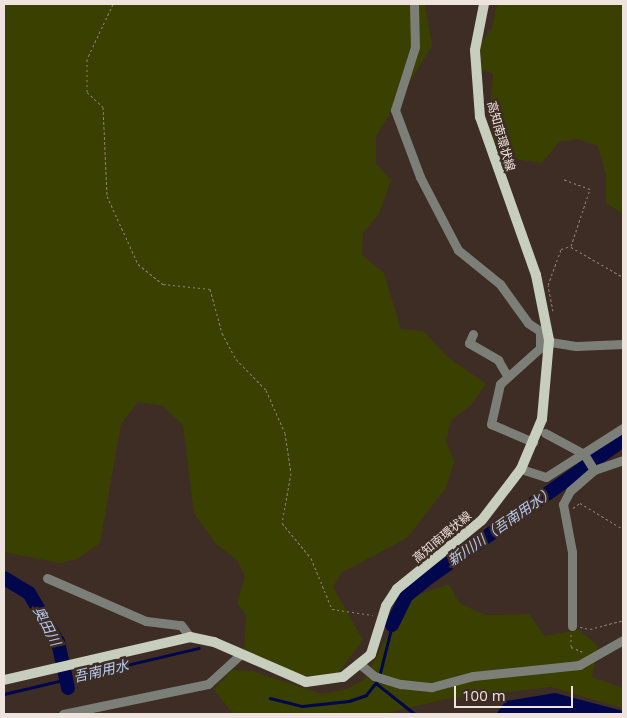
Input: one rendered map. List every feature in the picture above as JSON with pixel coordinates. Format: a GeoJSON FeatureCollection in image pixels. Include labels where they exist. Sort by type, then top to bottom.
{"type":"FeatureCollection","features":[{"type":"Feature","properties":{"kind":"main road","name":"高知南環状線"},"geometry":{"type":"LineString","coordinates":[[361,666],[370,654],[383,616],[397,589],[482,520],[521,469],[533,442],[548,389],[545,340],[536,275],[480,117],[476,50],[484,4]]}},
{"type":"Feature","properties":{"kind":"main road"},"geometry":{"type":"LineString","coordinates":[[4,680],[190,637],[241,654],[306,682],[325,682],[361,666]]}},
{"type":"Feature","properties":{"kind":"street"},"geometry":{"type":"LineString","coordinates":[[414,4],[415,47],[396,98],[399,125],[458,250],[500,284],[528,323],[540,331],[545,340],[576,346],[623,344]]}},
{"type":"Feature","properties":{"kind":"street"},"geometry":{"type":"LineString","coordinates":[[473,334],[469,343],[498,360],[506,374]]}},
{"type":"Feature","properties":{"kind":"street"},"geometry":{"type":"LineString","coordinates":[[533,442],[491,424],[506,374],[540,348],[545,340]]}},
{"type":"Feature","properties":{"kind":"street"},"geometry":{"type":"LineString","coordinates":[[572,626],[572,552],[564,514],[566,497],[589,463],[623,428]]}},
{"type":"Feature","properties":{"kind":"street"},"geometry":{"type":"LineString","coordinates":[[545,433],[589,463]]}},
{"type":"Feature","properties":{"kind":"street"},"geometry":{"type":"LineString","coordinates":[[521,469],[546,477],[589,463],[623,460]]}},
{"type":"Feature","properties":{"kind":"street"},"geometry":{"type":"LineString","coordinates":[[47,578],[146,621],[182,625],[190,637]]}},
{"type":"Feature","properties":{"kind":"street"},"geometry":{"type":"LineString","coordinates":[[361,666],[383,679],[432,688],[473,676],[487,678],[579,666],[623,640]]}},
{"type":"Feature","properties":{"kind":"street"},"geometry":{"type":"LineString","coordinates":[[63,714],[208,684],[241,654]]}},
{"type":"Feature","properties":{"kind":"path"},"geometry":{"type":"LineString","coordinates":[[113,4],[87,58],[87,92],[103,107],[107,196],[138,264],[163,284],[210,289],[222,333],[236,359],[266,390],[285,433],[291,473],[282,523],[311,558],[325,601],[343,613],[383,616]]}},
{"type":"Feature","properties":{"kind":"path"},"geometry":{"type":"LineString","coordinates":[[563,180],[590,189],[571,246]]}},
{"type":"Feature","properties":{"kind":"path"},"geometry":{"type":"LineString","coordinates":[[553,316],[548,285],[561,249],[571,246],[623,278]]}},
{"type":"Feature","properties":{"kind":"path"},"geometry":{"type":"LineString","coordinates":[[564,514],[580,503],[623,529]]}},
{"type":"Feature","properties":{"kind":"path"},"geometry":{"type":"LineString","coordinates":[[595,656],[571,648],[572,626],[590,630],[623,620]]}},
{"type":"Feature","properties":{"kind":"green space"},"geometry":{"type":"Polygon","coordinates":[[[4,4],[425,4],[432,46],[376,136],[376,164],[391,180],[379,214],[363,233],[362,255],[384,273],[401,329],[423,331],[449,358],[486,384],[471,405],[451,420],[446,440],[454,462],[446,488],[407,538],[341,573],[333,587],[363,640],[336,676],[316,678],[286,671],[244,651],[246,615],[237,603],[245,576],[237,560],[217,545],[194,513],[183,425],[163,406],[138,402],[121,424],[100,543],[77,559],[59,563],[4,552],[4,4]]]}},
{"type":"Feature","properties":{"kind":"green space"},"geometry":{"type":"Polygon","coordinates":[[[497,4],[623,4],[623,214],[606,203],[606,174],[598,146],[578,139],[559,142],[542,163],[515,159],[495,148],[489,118],[493,74],[481,69],[480,44],[492,28],[497,4]]]}},
{"type":"Feature","properties":{"kind":"green space"},"geometry":{"type":"Polygon","coordinates":[[[449,584],[459,603],[485,615],[529,614],[545,636],[579,630],[598,646],[592,677],[623,688],[623,708],[551,687],[447,699],[382,714],[233,714],[214,689],[232,670],[252,671],[322,694],[346,689],[364,680],[400,613],[415,596],[449,584]]]}},
{"type":"Feature","properties":{"kind":"shaded area"},"geometry":{"type":"Polygon","coordinates":[[[555,693],[623,711],[623,714],[496,714],[506,701],[555,693]]]}},
{"type":"Feature","properties":{"kind":"waterway","name":"新川川（吾南用水）"},"geometry":{"type":"LineString","coordinates":[[392,625],[406,596],[431,576],[623,440]]}},
{"type":"Feature","properties":{"kind":"waterway","name":"奥田川"},"geometry":{"type":"LineString","coordinates":[[4,578],[29,593],[58,642],[68,688]]}},
{"type":"Feature","properties":{"kind":"waterway"},"geometry":{"type":"LineString","coordinates":[[380,673],[392,625]]}},
{"type":"Feature","properties":{"kind":"waterway","name":"吾南用水"},"geometry":{"type":"LineString","coordinates":[[4,694],[199,648]]}},
{"type":"Feature","properties":{"kind":"waterway"},"geometry":{"type":"LineString","coordinates":[[270,698],[302,706],[349,701],[366,695],[378,680]]}},
{"type":"Feature","properties":{"kind":"waterway"},"geometry":{"type":"LineString","coordinates":[[377,684],[415,714]]}}]}
